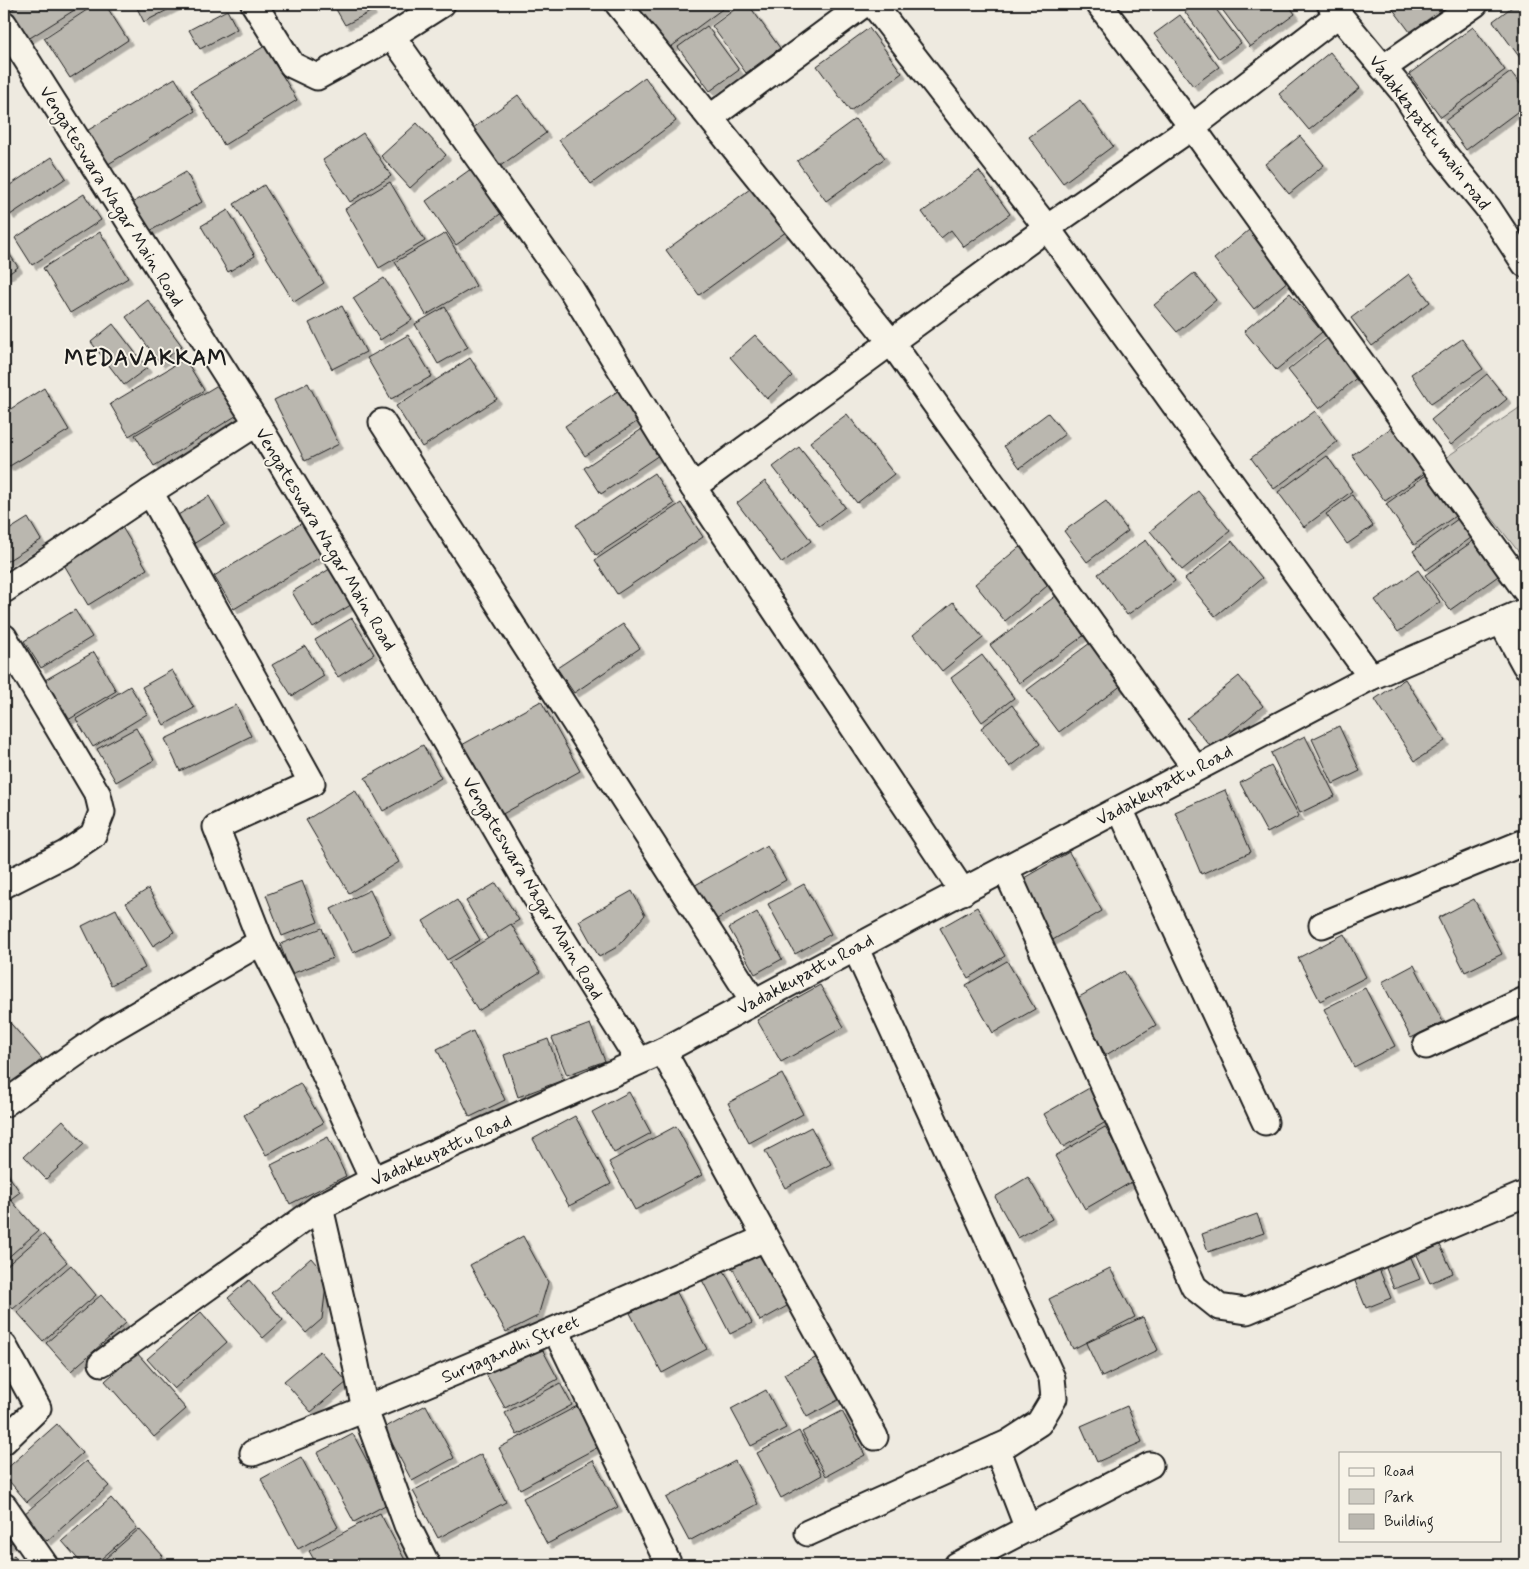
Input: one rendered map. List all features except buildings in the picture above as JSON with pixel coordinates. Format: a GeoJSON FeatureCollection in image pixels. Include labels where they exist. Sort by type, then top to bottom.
{"type":"FeatureCollection","features":[{"type":"Feature","properties":{"kind":"street"},"geometry":{"type":"LineString","coordinates":[[254,4],[292,65],[317,77],[392,36],[442,4]]}},
{"type":"Feature","properties":{"kind":"street"},"geometry":{"type":"LineString","coordinates":[[618,4],[891,342],[1195,768]]}},
{"type":"Feature","properties":{"kind":"street"},"geometry":{"type":"LineString","coordinates":[[711,117],[864,4]]}},
{"type":"Feature","properties":{"kind":"street"},"geometry":{"type":"LineString","coordinates":[[873,4],[1047,228],[1371,677]]}},
{"type":"Feature","properties":{"kind":"street"},"geometry":{"type":"LineString","coordinates":[[1099,4],[1192,127],[1525,590]]}},
{"type":"Feature","properties":{"kind":"street"},"geometry":{"type":"LineString","coordinates":[[1383,68],[1475,4]]}},
{"type":"Feature","properties":{"kind":"street"},"geometry":{"type":"LineString","coordinates":[[693,487],[1047,228],[1192,127],[1334,9]]}},
{"type":"Feature","properties":{"kind":"street","name":"Vadakkapattu main road"},"geometry":{"type":"LineString","coordinates":[[1334,9],[1404,94],[1440,149],[1488,208],[1525,264]]}},
{"type":"Feature","properties":{"kind":"street","name":"Vengateswara Nagar Main Road"},"geometry":{"type":"LineString","coordinates":[[5,30],[257,423],[352,581],[533,893],[639,1061]]}},
{"type":"Feature","properties":{"kind":"street"},"geometry":{"type":"LineString","coordinates":[[392,36],[571,289],[693,487],[963,892]]}},
{"type":"Feature","properties":{"kind":"street"},"geometry":{"type":"LineString","coordinates":[[382,422],[754,1002]]}},
{"type":"Feature","properties":{"kind":"street"},"geometry":{"type":"LineString","coordinates":[[4,590],[257,423]]}},
{"type":"Feature","properties":{"kind":"street"},"geometry":{"type":"LineString","coordinates":[[150,492],[312,783],[216,826],[261,942],[296,1012],[373,1180]]}},
{"type":"Feature","properties":{"kind":"street","name":"Vadakkupattu Road"},"geometry":{"type":"LineString","coordinates":[[102,1363],[320,1207],[373,1180],[663,1051],[856,947],[1371,677],[1525,611]]}},
{"type":"Feature","properties":{"kind":"street"},"geometry":{"type":"LineString","coordinates":[[1501,621],[1525,665]]}},
{"type":"Feature","properties":{"kind":"street"},"geometry":{"type":"LineString","coordinates":[[4,637],[98,795],[102,812],[92,836],[65,854],[4,886]]}},
{"type":"Feature","properties":{"kind":"street"},"geometry":{"type":"LineString","coordinates":[[1120,809],[1265,1122]]}},
{"type":"Feature","properties":{"kind":"street"},"geometry":{"type":"LineString","coordinates":[[1322,925],[1525,842]]}},
{"type":"Feature","properties":{"kind":"street"},"geometry":{"type":"LineString","coordinates":[[1006,870],[1194,1287],[1220,1307],[1247,1310],[1525,1194]]}},
{"type":"Feature","properties":{"kind":"street"},"geometry":{"type":"LineString","coordinates":[[4,1104],[108,1030],[261,942]]}},
{"type":"Feature","properties":{"kind":"street"},"geometry":{"type":"LineString","coordinates":[[808,1533],[997,1448],[1039,1423],[1054,1398],[1052,1378],[856,947]]}},
{"type":"Feature","properties":{"kind":"street"},"geometry":{"type":"LineString","coordinates":[[1426,1046],[1525,1000]]}},
{"type":"Feature","properties":{"kind":"street"},"geometry":{"type":"LineString","coordinates":[[663,1051],[875,1438]]}},
{"type":"Feature","properties":{"kind":"street"},"geometry":{"type":"LineString","coordinates":[[320,1207],[365,1410],[407,1525],[427,1565]]}},
{"type":"Feature","properties":{"kind":"street","name":"Suryagandhi Street"},"geometry":{"type":"LineString","coordinates":[[253,1453],[365,1410],[556,1331],[765,1238]]}},
{"type":"Feature","properties":{"kind":"street"},"geometry":{"type":"LineString","coordinates":[[556,1331],[670,1565]]}},
{"type":"Feature","properties":{"kind":"street"},"geometry":{"type":"LineString","coordinates":[[4,1346],[38,1408],[4,1441]]}},
{"type":"Feature","properties":{"kind":"street"},"geometry":{"type":"LineString","coordinates":[[997,1448],[1028,1529]]}},
{"type":"Feature","properties":{"kind":"street"},"geometry":{"type":"LineString","coordinates":[[957,1565],[1150,1465]]}},
{"type":"Feature","properties":{"kind":"street"},"geometry":{"type":"LineString","coordinates":[[4,1506],[45,1565]]}},
{"type":"Feature","properties":{"kind":"green space"},"geometry":{"type":"Polygon","coordinates":[[[1525,404],[1525,560],[1445,458],[1525,404]]]}},
{"type":"Feature","properties":{"kind":"district","name":"MEDAVAKKAM"},"geometry":{"type":"Point","coordinates":[146,357]}}]}
